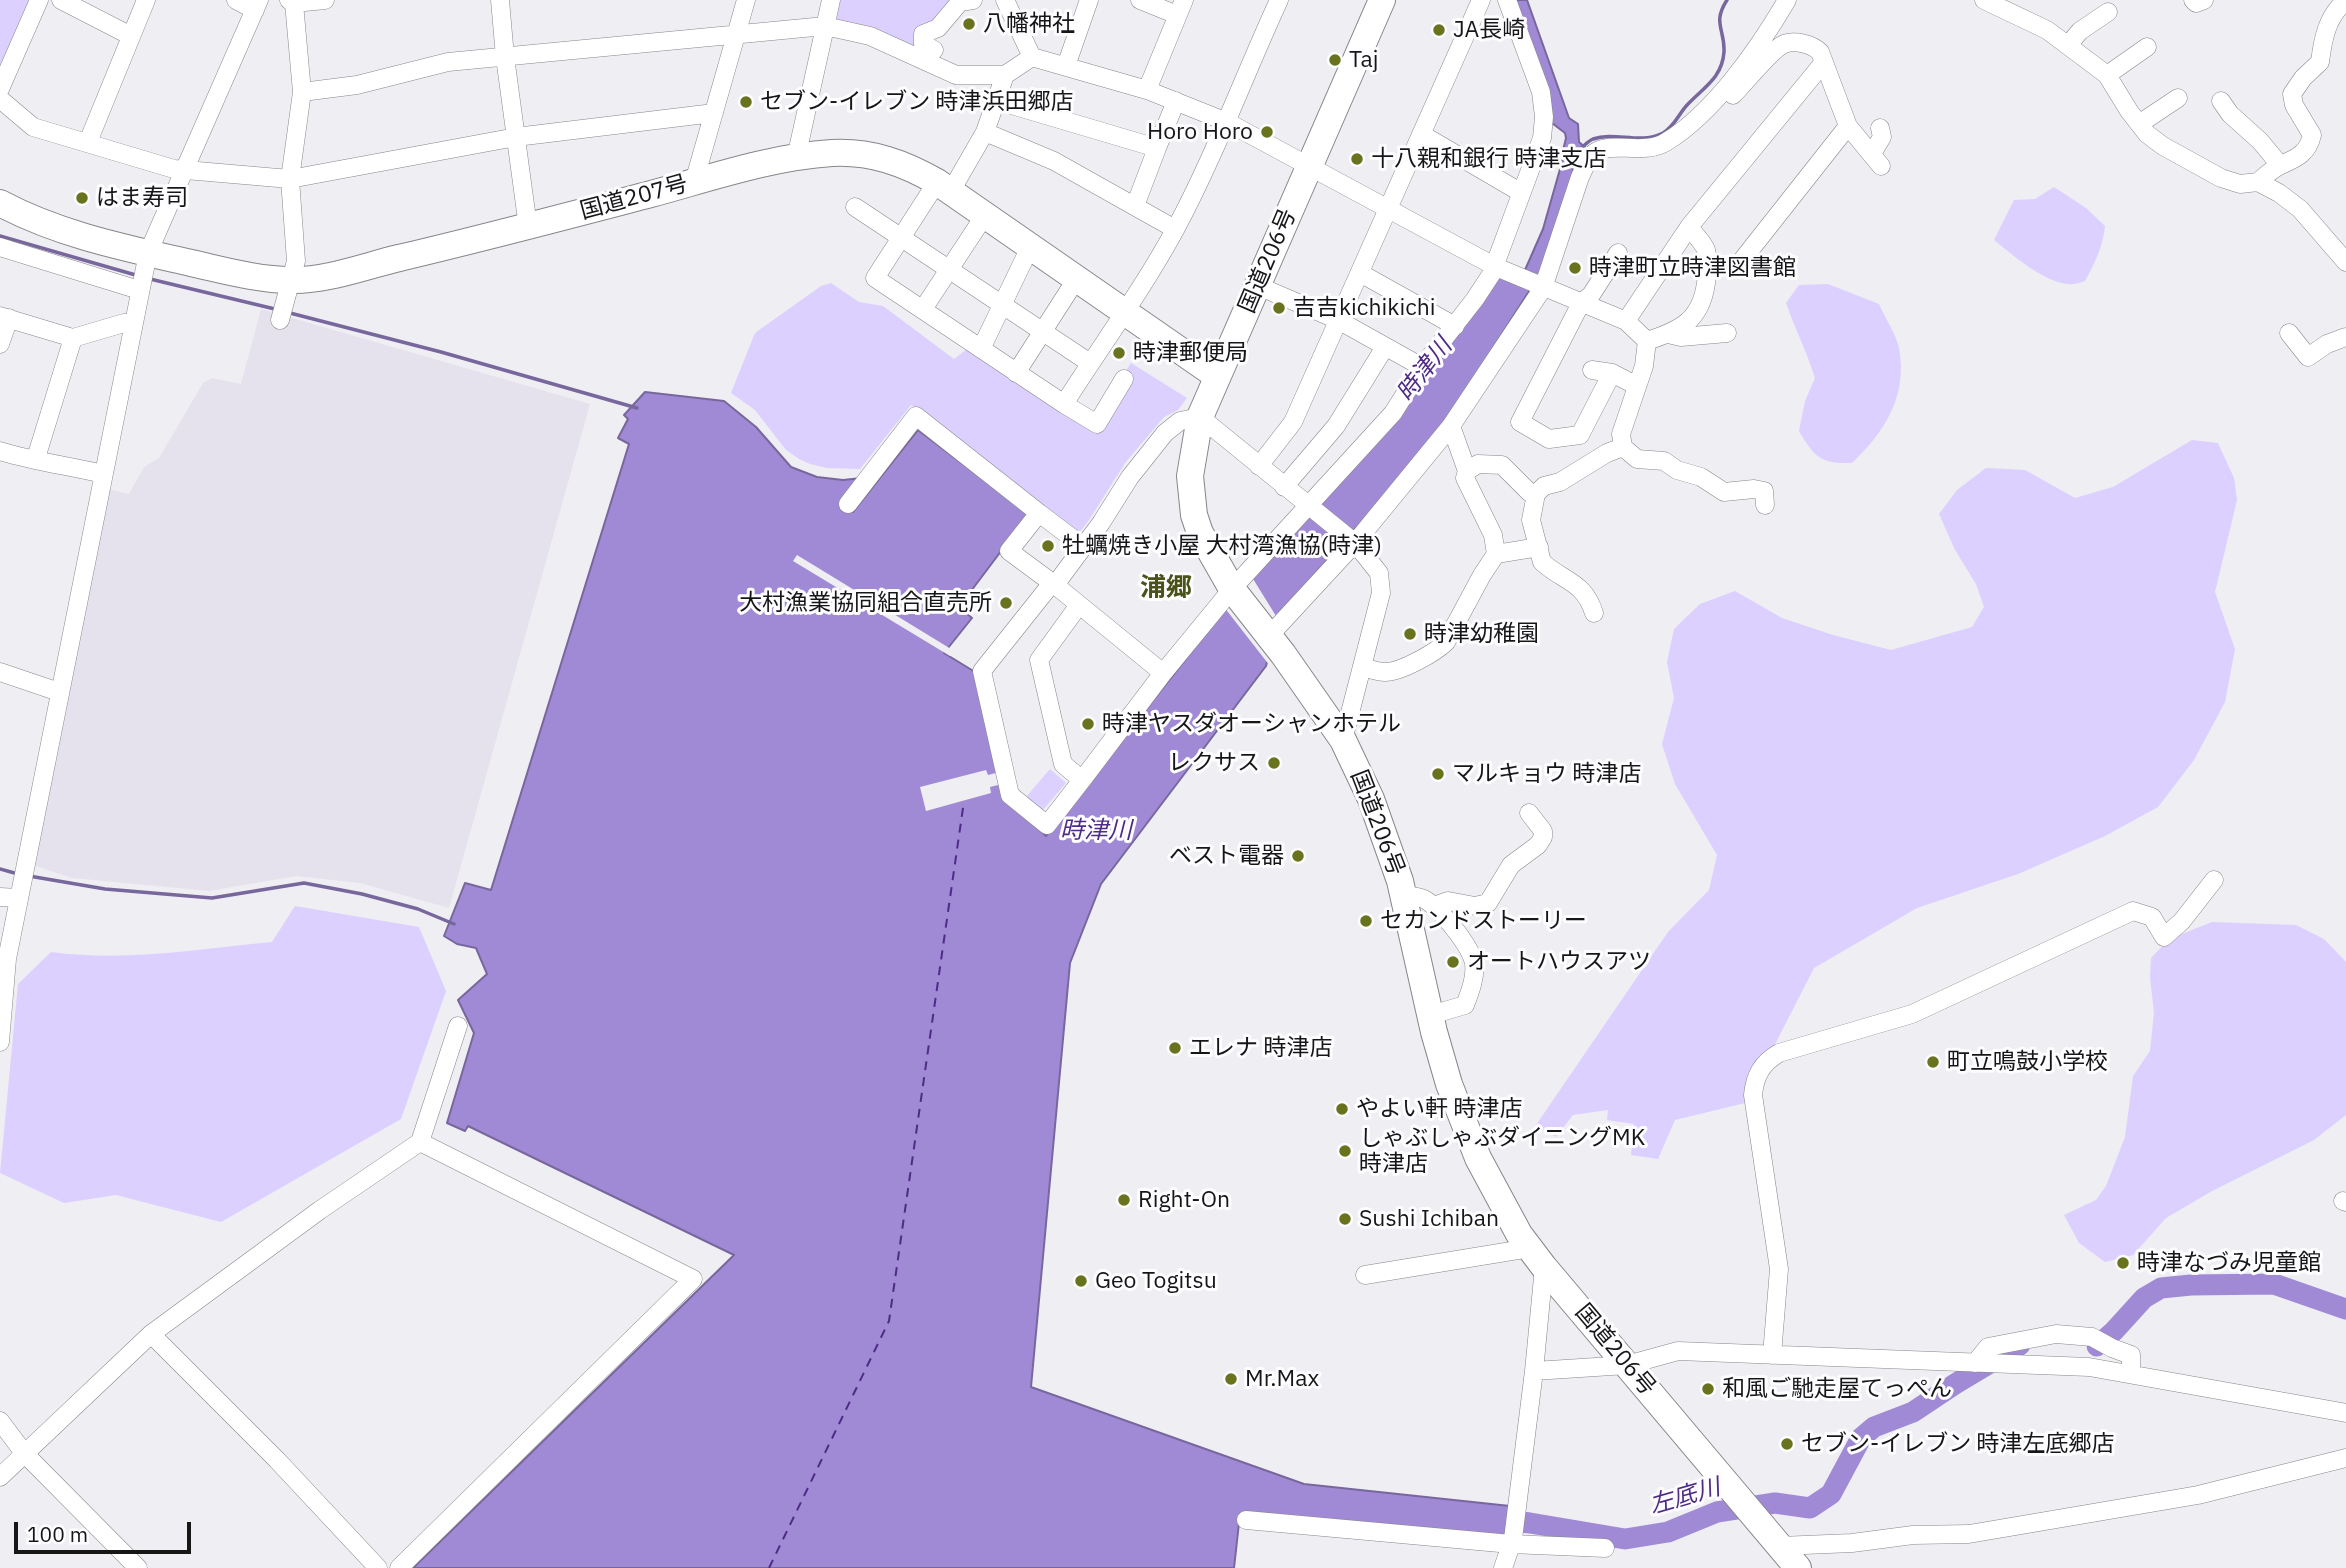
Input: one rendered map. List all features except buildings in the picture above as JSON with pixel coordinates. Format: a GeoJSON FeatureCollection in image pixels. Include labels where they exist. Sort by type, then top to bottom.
{"type":"FeatureCollection","features":[{"type":"Feature","properties":{"kind":"highway","name":"国道206号"},"geometry":{"type":"LineString","coordinates":[[1382,0],[1200,417],[1189,476],[1194,515],[1205,543],[1232,589],[1276,645],[1343,740],[1371,799],[1403,895],[1449,1084],[1478,1158],[1519,1234],[1798,1568]]}},
{"type":"Feature","properties":{"kind":"highway","name":"国道207号"},"geometry":{"type":"LineString","coordinates":[[0,203],[54,228],[147,260],[236,273],[288,289],[329,275],[528,227],[769,162],[833,153],[867,155],[901,164],[944,187],[1217,376]]}},
{"type":"Feature","properties":{"kind":"street"},"geometry":{"type":"LineString","coordinates":[[0,89],[39,0]]}},
{"type":"Feature","properties":{"kind":"street"},"geometry":{"type":"LineString","coordinates":[[61,0],[131,36]]}},
{"type":"Feature","properties":{"kind":"street"},"geometry":{"type":"LineString","coordinates":[[88,142],[146,0]]}},
{"type":"Feature","properties":{"kind":"street"},"geometry":{"type":"LineString","coordinates":[[0,1042],[7,959],[139,290],[147,260],[257,5],[236,0]]}},
{"type":"Feature","properties":{"kind":"street"},"geometry":{"type":"LineString","coordinates":[[280,320],[296,261],[290,179],[302,92],[292,1],[325,0]]}},
{"type":"Feature","properties":{"kind":"street"},"geometry":{"type":"LineString","coordinates":[[500,0],[528,227]]}},
{"type":"Feature","properties":{"kind":"street"},"geometry":{"type":"LineString","coordinates":[[694,182],[746,0]]}},
{"type":"Feature","properties":{"kind":"street"},"geometry":{"type":"LineString","coordinates":[[796,158],[831,0]]}},
{"type":"Feature","properties":{"kind":"street"},"geometry":{"type":"LineString","coordinates":[[934,50],[923,44],[923,34],[938,28],[960,2],[973,0]]}},
{"type":"Feature","properties":{"kind":"street"},"geometry":{"type":"LineString","coordinates":[[1005,0],[1032,57]]}},
{"type":"Feature","properties":{"kind":"street"},"geometry":{"type":"LineString","coordinates":[[1066,66],[1089,0]]}},
{"type":"Feature","properties":{"kind":"street"},"geometry":{"type":"LineString","coordinates":[[1140,0],[1180,8],[1147,90]]}},
{"type":"Feature","properties":{"kind":"street"},"geometry":{"type":"LineString","coordinates":[[1064,404],[1125,312],[1175,229],[1227,122],[1279,0]]}},
{"type":"Feature","properties":{"kind":"street"},"geometry":{"type":"LineString","coordinates":[[1259,466],[1293,422],[1481,0]]}},
{"type":"Feature","properties":{"kind":"street"},"geometry":{"type":"LineString","coordinates":[[1343,740],[1381,593],[1379,573],[1355,543],[1308,506],[1284,487],[1200,417],[1180,421],[1165,433],[1130,477],[1084,547],[982,671],[1010,795],[1046,825],[1163,673],[1232,589],[1308,506],[1393,413],[1422,367],[1455,326],[1496,267],[1520,192],[1542,138],[1544,117],[1541,92],[1507,0]]}},
{"type":"Feature","properties":{"kind":"street"},"geometry":{"type":"LineString","coordinates":[[1276,645],[1451,426],[1541,287],[1588,161],[1597,151],[1651,148],[1664,144],[1690,123],[1737,74],[1767,35],[1787,0]]}},
{"type":"Feature","properties":{"kind":"street"},"geometry":{"type":"LineString","coordinates":[[1984,0],[2046,30],[2107,75],[2147,134],[2199,167],[2240,184],[2258,182],[2267,185],[2301,209],[2346,261]]}},
{"type":"Feature","properties":{"kind":"street"},"geometry":{"type":"LineString","coordinates":[[2193,0],[2196,4],[2204,0]]}},
{"type":"Feature","properties":{"kind":"street"},"geometry":{"type":"LineString","coordinates":[[2258,182],[2280,165],[2298,158],[2310,144],[2312,135],[2294,105],[2292,94],[2303,78],[2320,62],[2323,32],[2346,0]]}},
{"type":"Feature","properties":{"kind":"street"},"geometry":{"type":"LineString","coordinates":[[2068,45],[2080,31],[2108,12]]}},
{"type":"Feature","properties":{"kind":"street"},"geometry":{"type":"LineString","coordinates":[[302,92],[357,85],[448,62],[825,26],[870,36],[956,75],[1005,75],[1032,57],[1147,90],[1227,122],[1496,267],[1626,321],[1647,341]]}},
{"type":"Feature","properties":{"kind":"street"},"geometry":{"type":"LineString","coordinates":[[1690,123],[1704,125],[1781,45],[1796,43],[1816,48],[1849,126],[1877,160],[1882,137],[1880,128]]}},
{"type":"Feature","properties":{"kind":"street"},"geometry":{"type":"LineString","coordinates":[[2107,75],[2147,47]]}},
{"type":"Feature","properties":{"kind":"street"},"geometry":{"type":"LineString","coordinates":[[1626,321],[1689,227],[1824,62]]}},
{"type":"Feature","properties":{"kind":"street"},"geometry":{"type":"LineString","coordinates":[[1005,75],[985,132],[944,187],[900,236],[875,278],[1097,424],[1124,379]]}},
{"type":"Feature","properties":{"kind":"street"},"geometry":{"type":"LineString","coordinates":[[2139,124],[2178,98]]}},
{"type":"Feature","properties":{"kind":"street"},"geometry":{"type":"LineString","coordinates":[[0,99],[33,127],[174,169],[290,179],[516,137],[714,113]]}},
{"type":"Feature","properties":{"kind":"street"},"geometry":{"type":"LineString","coordinates":[[998,101],[1157,148]]}},
{"type":"Feature","properties":{"kind":"street"},"geometry":{"type":"LineString","coordinates":[[1135,206],[1176,101]]}},
{"type":"Feature","properties":{"kind":"street"},"geometry":{"type":"LineString","coordinates":[[2221,102],[2280,165]]}},
{"type":"Feature","properties":{"kind":"street"},"geometry":{"type":"LineString","coordinates":[[1743,259],[1849,126]]}},
{"type":"Feature","properties":{"kind":"street"},"geometry":{"type":"LineString","coordinates":[[985,132],[1054,161],[1175,229]]}},
{"type":"Feature","properties":{"kind":"street"},"geometry":{"type":"LineString","coordinates":[[1421,134],[1520,192]]}},
{"type":"Feature","properties":{"kind":"street"},"geometry":{"type":"LineString","coordinates":[[855,206],[1090,363]]}},
{"type":"Feature","properties":{"kind":"street"},"geometry":{"type":"LineString","coordinates":[[923,309],[985,215]]}},
{"type":"Feature","properties":{"kind":"street"},"geometry":{"type":"LineString","coordinates":[[1647,341],[1668,334],[1696,315],[1704,299],[1706,249],[1689,227]]}},
{"type":"Feature","properties":{"kind":"street"},"geometry":{"type":"LineString","coordinates":[[981,349],[1031,245]]}},
{"type":"Feature","properties":{"kind":"street"},"geometry":{"type":"LineString","coordinates":[[0,247],[139,290]]}},
{"type":"Feature","properties":{"kind":"street"},"geometry":{"type":"LineString","coordinates":[[1612,373],[1580,435],[1549,439],[1520,422],[1581,303],[1591,295],[1618,253]]}},
{"type":"Feature","properties":{"kind":"street"},"geometry":{"type":"LineString","coordinates":[[1360,273],[1455,326]]}},
{"type":"Feature","properties":{"kind":"street"},"geometry":{"type":"LineString","coordinates":[[1016,373],[1077,278]]}},
{"type":"Feature","properties":{"kind":"street"},"geometry":{"type":"LineString","coordinates":[[1258,286],[1338,320],[1422,367]]}},
{"type":"Feature","properties":{"kind":"street"},"geometry":{"type":"LineString","coordinates":[[0,344],[4,317],[74,338],[98,329],[133,323]]}},
{"type":"Feature","properties":{"kind":"street"},"geometry":{"type":"LineString","coordinates":[[1668,334],[1681,337],[1727,333]]}},
{"type":"Feature","properties":{"kind":"street"},"geometry":{"type":"LineString","coordinates":[[2289,333],[2308,357],[2327,344],[2346,337]]}},
{"type":"Feature","properties":{"kind":"street"},"geometry":{"type":"LineString","coordinates":[[36,458],[74,338]]}},
{"type":"Feature","properties":{"kind":"street"},"geometry":{"type":"LineString","coordinates":[[1647,341],[1644,366],[1621,434],[1623,447],[1637,459],[1664,461],[1677,470],[1701,477],[1724,492],[1754,489],[1764,491],[1765,505]]}},
{"type":"Feature","properties":{"kind":"street"},"geometry":{"type":"LineString","coordinates":[[1284,487],[1336,426],[1385,347]]}},
{"type":"Feature","properties":{"kind":"street"},"geometry":{"type":"LineString","coordinates":[[1592,370],[1612,373],[1637,386]]}},
{"type":"Feature","properties":{"kind":"street"},"geometry":{"type":"LineString","coordinates":[[848,504],[916,416],[1084,547]]}},
{"type":"Feature","properties":{"kind":"street"},"geometry":{"type":"LineString","coordinates":[[1363,667],[1387,672],[1420,660],[1437,650],[1446,642],[1496,554],[1493,535],[1465,478],[1467,471],[1451,426]]}},
{"type":"Feature","properties":{"kind":"street"},"geometry":{"type":"LineString","coordinates":[[1594,613],[1590,599],[1581,588],[1542,562],[1531,520],[1536,494],[1544,486],[1560,482],[1607,453],[1623,447]]}},
{"type":"Feature","properties":{"kind":"street"},"geometry":{"type":"LineString","coordinates":[[0,451],[103,474]]}},
{"type":"Feature","properties":{"kind":"street"},"geometry":{"type":"LineString","coordinates":[[1467,471],[1478,464],[1502,465],[1529,492],[1536,494]]}},
{"type":"Feature","properties":{"kind":"street"},"geometry":{"type":"LineString","coordinates":[[1039,513],[1009,551],[1163,673]]}},
{"type":"Feature","properties":{"kind":"street"},"geometry":{"type":"LineString","coordinates":[[1496,554],[1539,547]]}},
{"type":"Feature","properties":{"kind":"street"},"geometry":{"type":"LineString","coordinates":[[1079,605],[1039,660],[1063,764],[1082,780]]}},
{"type":"Feature","properties":{"kind":"street"},"geometry":{"type":"LineString","coordinates":[[0,672],[59,692]]}},
{"type":"Feature","properties":{"kind":"street"},"geometry":{"type":"LineString","coordinates":[[1434,905],[1448,901],[1475,906],[1488,904],[1511,865],[1538,845],[1543,837],[1543,831],[1529,813]]}},
{"type":"Feature","properties":{"kind":"street"},"geometry":{"type":"LineString","coordinates":[[1772,1355],[1779,1269],[1753,1094],[1755,1079],[1767,1060],[1779,1053],[1912,1014],[2133,911],[2152,917],[2164,937],[2182,921],[2214,880]]}},
{"type":"Feature","properties":{"kind":"street"},"geometry":{"type":"LineString","coordinates":[[1403,895],[1422,897],[1434,905],[1472,957],[1474,975],[1465,1005],[1431,1015]]}},
{"type":"Feature","properties":{"kind":"street"},"geometry":{"type":"LineString","coordinates":[[0,897],[19,898]]}},
{"type":"Feature","properties":{"kind":"street"},"geometry":{"type":"LineString","coordinates":[[0,1476],[152,1334],[320,1210],[420,1142],[458,1026]]}},
{"type":"Feature","properties":{"kind":"street"},"geometry":{"type":"LineString","coordinates":[[399,1568],[693,1279],[420,1142]]}},
{"type":"Feature","properties":{"kind":"street"},"geometry":{"type":"LineString","coordinates":[[1366,1275],[1537,1257],[1534,1371],[1512,1541],[1503,1568]]}},
{"type":"Feature","properties":{"kind":"street"},"geometry":{"type":"LineString","coordinates":[[152,1334],[379,1568]]}},
{"type":"Feature","properties":{"kind":"street"},"geometry":{"type":"LineString","coordinates":[[1968,1362],[1988,1347],[2056,1334],[2092,1336],[2131,1355],[2131,1373]]}},
{"type":"Feature","properties":{"kind":"street"},"geometry":{"type":"LineString","coordinates":[[1534,1371],[1627,1364],[1678,1350],[2089,1367],[2346,1413]]}},
{"type":"Feature","properties":{"kind":"street"},"geometry":{"type":"LineString","coordinates":[[0,1421],[24,1453],[138,1568]]}},
{"type":"Feature","properties":{"kind":"street"},"geometry":{"type":"LineString","coordinates":[[1780,1546],[1852,1543],[1913,1535],[1969,1534],[2198,1495],[2346,1458]]}},
{"type":"Feature","properties":{"kind":"street"},"geometry":{"type":"LineString","coordinates":[[1246,1520],[1605,1548]]}},
{"type":"Feature","properties":{"kind":"shaded area"},"geometry":{"type":"Polygon","coordinates":[[[0,0],[33,0],[0,75],[0,0]]]}},
{"type":"Feature","properties":{"kind":"shaded area"},"geometry":{"type":"Polygon","coordinates":[[[836,0],[954,0],[913,49],[833,21],[836,0]]]}},
{"type":"Feature","properties":{"kind":"shaded area"},"geometry":{"type":"Polygon","coordinates":[[[2054,187],[2086,208],[2105,226],[2089,274],[2085,281],[2075,284],[2059,282],[2039,274],[1994,240],[2014,200],[2035,199],[2054,187]]]}},
{"type":"Feature","properties":{"kind":"shaded area"},"geometry":{"type":"Polygon","coordinates":[[[831,283],[859,302],[883,306],[954,359],[967,349],[1091,425],[1131,363],[1187,398],[1178,410],[1164,417],[1125,463],[1077,536],[911,405],[860,469],[827,468],[810,464],[786,450],[755,410],[731,393],[755,333],[821,286],[831,283]]]}},
{"type":"Feature","properties":{"kind":"shaded area"},"geometry":{"type":"Polygon","coordinates":[[[1828,284],[1879,304],[1899,348],[1901,365],[1897,397],[1875,439],[1852,463],[1833,462],[1820,457],[1809,447],[1799,431],[1805,401],[1815,378],[1786,303],[1799,285],[1828,284]]]}},
{"type":"Feature","properties":{"kind":"shaded area"},"geometry":{"type":"Polygon","coordinates":[[[261,309],[590,404],[449,908],[360,883],[296,876],[209,891],[72,878],[33,865],[109,489],[129,494],[144,467],[159,458],[203,383],[212,378],[241,384],[261,309]]]}},
{"type":"Feature","properties":{"kind":"shaded area"},"geometry":{"type":"Polygon","coordinates":[[[2192,440],[2218,443],[2234,478],[2237,500],[2215,592],[2235,649],[2225,702],[2194,760],[2158,807],[2105,836],[2018,874],[1917,908],[1814,968],[1745,1103],[1675,1120],[1658,1159],[1631,1155],[1634,1124],[1607,1120],[1608,1110],[1573,1115],[1556,1137],[1536,1125],[1668,932],[1709,890],[1717,855],[1675,784],[1662,744],[1674,698],[1667,662],[1674,629],[1700,604],[1735,591],[1782,618],[1891,650],[1972,627],[1984,607],[1976,584],[1955,550],[1939,514],[1957,490],[1986,468],[2025,470],[2075,498],[2113,487],[2192,440]]]}},
{"type":"Feature","properties":{"kind":"shaded area"},"geometry":{"type":"Polygon","coordinates":[[[1050,769],[1066,783],[1042,811],[1026,797],[1050,769]]]}},
{"type":"Feature","properties":{"kind":"shaded area"},"geometry":{"type":"Polygon","coordinates":[[[295,906],[419,927],[446,991],[401,1119],[221,1222],[116,1195],[64,1203],[0,1173],[18,984],[51,952],[134,955],[272,942],[295,906]]]}},
{"type":"Feature","properties":{"kind":"shaded area"},"geometry":{"type":"Polygon","coordinates":[[[2212,922],[2296,925],[2324,939],[2346,962],[2346,1115],[2314,1140],[2212,1191],[2166,1218],[2133,1255],[2105,1262],[2079,1243],[2064,1215],[2096,1200],[2106,1186],[2125,1137],[2133,1076],[2150,1051],[2154,1013],[2151,958],[2169,939],[2212,922]]]}},
{"type":"Feature","properties":{"kind":"water","name":"時津川"},"geometry":{"type":"Polygon","coordinates":[[[1512,0],[1527,0],[1569,118],[1578,124],[1579,142],[1586,148],[1574,164],[1570,189],[1540,274],[1434,441],[1280,613],[1266,666],[1101,884],[1070,963],[1031,1387],[1304,1484],[1510,1506],[1507,1541],[1240,1514],[1234,1568],[413,1568],[734,1255],[468,1126],[465,1131],[447,1123],[474,1033],[458,1000],[487,974],[476,948],[457,944],[444,936],[465,883],[491,890],[629,444],[618,438],[628,419],[624,415],[645,392],[724,401],[756,427],[791,467],[817,477],[843,480],[862,478],[841,505],[853,512],[918,430],[1029,514],[959,607],[972,618],[944,653],[975,672],[1006,798],[1046,836],[1223,612],[1495,277],[1525,270],[1543,229],[1566,138],[1565,133],[1548,120],[1512,0]]]}},
{"type":"Feature","properties":{"kind":"pier"},"geometry":{"type":"Polygon","coordinates":[[[797,555],[951,649],[949,652],[952,654],[950,656],[793,561],[797,555]]]}},
{"type":"Feature","properties":{"kind":"pier"},"geometry":{"type":"Polygon","coordinates":[[[1250,574],[1281,624],[1270,666],[1224,607],[1250,574]]]}},
{"type":"Feature","properties":{"kind":"pier"},"geometry":{"type":"Polygon","coordinates":[[[986,770],[988,775],[1003,771],[1006,783],[990,787],[991,793],[926,811],[920,787],[986,770]]]}},
{"type":"Feature","properties":{"kind":"waterway"},"geometry":{"type":"LineString","coordinates":[[1580,149],[1593,139],[1601,137],[1646,138],[1663,133],[1671,127],[1720,69],[1724,52],[1720,15],[1727,0]]}},
{"type":"Feature","properties":{"kind":"waterway"},"geometry":{"type":"LineString","coordinates":[[0,236],[139,276]]}},
{"type":"Feature","properties":{"kind":"waterway"},"geometry":{"type":"LineString","coordinates":[[150,279],[279,310]]}},
{"type":"Feature","properties":{"kind":"waterway"},"geometry":{"type":"LineString","coordinates":[[290,313],[441,352],[637,408]]}},
{"type":"Feature","properties":{"kind":"waterway"},"geometry":{"type":"LineString","coordinates":[[0,869],[18,874]]}},
{"type":"Feature","properties":{"kind":"waterway"},"geometry":{"type":"LineString","coordinates":[[29,876],[105,889],[212,898],[304,883],[362,894],[418,909],[454,924]]}},
{"type":"Feature","properties":{"kind":"waterway","name":"左底川"},"geometry":{"type":"LineString","coordinates":[[2097,1346],[2144,1298],[2161,1288],[2274,1284],[2346,1309]]}},
{"type":"Feature","properties":{"kind":"waterway","name":"左底川"},"geometry":{"type":"LineString","coordinates":[[1495,1519],[1625,1539],[1668,1532],[1717,1512],[1775,1503],[1810,1508],[1831,1494],[1861,1438],[1874,1427],[1913,1412],[2020,1345]]}},
{"type":"Feature","properties":{"kind":"ferry route"},"geometry":{"type":"LineString","coordinates":[[769,1568],[889,1321],[964,801]]}},
{"type":"Feature","properties":{"kind":"place","name":"八幡神社"},"geometry":{"type":"Point","coordinates":[969,24]}},
{"type":"Feature","properties":{"kind":"place","name":"JA長崎"},"geometry":{"type":"Point","coordinates":[1439,30]}},
{"type":"Feature","properties":{"kind":"place","name":"Taj"},"geometry":{"type":"Point","coordinates":[1335,60]}},
{"type":"Feature","properties":{"kind":"place","name":"セブン-イレブン 時津浜田郷店"},"geometry":{"type":"Point","coordinates":[746,102]}},
{"type":"Feature","properties":{"kind":"place","name":"Horo Horo"},"geometry":{"type":"Point","coordinates":[1267,132]}},
{"type":"Feature","properties":{"kind":"place","name":"十八親和銀行 時津支店"},"geometry":{"type":"Point","coordinates":[1357,159]}},
{"type":"Feature","properties":{"kind":"place","name":"はま寿司"},"geometry":{"type":"Point","coordinates":[82,198]}},
{"type":"Feature","properties":{"kind":"place","name":"時津町立時津図書館"},"geometry":{"type":"Point","coordinates":[1575,268]}},
{"type":"Feature","properties":{"kind":"place","name":"吉吉kichikichi"},"geometry":{"type":"Point","coordinates":[1279,308]}},
{"type":"Feature","properties":{"kind":"place","name":"時津郵便局"},"geometry":{"type":"Point","coordinates":[1119,353]}},
{"type":"Feature","properties":{"kind":"place","name":"牡蠣焼き小屋 大村湾漁協(時津)"},"geometry":{"type":"Point","coordinates":[1048,546]}},
{"type":"Feature","properties":{"kind":"place","name":"大村漁業協同組合直売所"},"geometry":{"type":"Point","coordinates":[1006,603]}},
{"type":"Feature","properties":{"kind":"place","name":"時津幼稚園"},"geometry":{"type":"Point","coordinates":[1410,634]}},
{"type":"Feature","properties":{"kind":"place","name":"時津ヤスダオーシャンホテル"},"geometry":{"type":"Point","coordinates":[1088,724]}},
{"type":"Feature","properties":{"kind":"place","name":"レクサス"},"geometry":{"type":"Point","coordinates":[1274,763]}},
{"type":"Feature","properties":{"kind":"place","name":"マルキョウ 時津店"},"geometry":{"type":"Point","coordinates":[1438,774]}},
{"type":"Feature","properties":{"kind":"place","name":"ベスト電器"},"geometry":{"type":"Point","coordinates":[1298,856]}},
{"type":"Feature","properties":{"kind":"place","name":"セカンドストーリー"},"geometry":{"type":"Point","coordinates":[1366,921]}},
{"type":"Feature","properties":{"kind":"place","name":"オートハウスアツ"},"geometry":{"type":"Point","coordinates":[1453,962]}},
{"type":"Feature","properties":{"kind":"place","name":"エレナ 時津店"},"geometry":{"type":"Point","coordinates":[1175,1048]}},
{"type":"Feature","properties":{"kind":"place","name":"町立鳴鼓小学校"},"geometry":{"type":"Point","coordinates":[1933,1062]}},
{"type":"Feature","properties":{"kind":"place","name":"やよい軒 時津店"},"geometry":{"type":"Point","coordinates":[1342,1109]}},
{"type":"Feature","properties":{"kind":"place","name":"しゃぶしゃぶダイニングMK 時津店"},"geometry":{"type":"Point","coordinates":[1345,1151]}},
{"type":"Feature","properties":{"kind":"place","name":"Right-On"},"geometry":{"type":"Point","coordinates":[1124,1200]}},
{"type":"Feature","properties":{"kind":"place","name":"Sushi Ichiban"},"geometry":{"type":"Point","coordinates":[1345,1219]}},
{"type":"Feature","properties":{"kind":"place","name":"時津なづみ児童館"},"geometry":{"type":"Point","coordinates":[2123,1263]}},
{"type":"Feature","properties":{"kind":"place","name":"Geo Togitsu"},"geometry":{"type":"Point","coordinates":[1081,1281]}},
{"type":"Feature","properties":{"kind":"place","name":"Mr.Max"},"geometry":{"type":"Point","coordinates":[1231,1379]}},
{"type":"Feature","properties":{"kind":"place","name":"和風ご馳走屋てっぺん"},"geometry":{"type":"Point","coordinates":[1708,1389]}},
{"type":"Feature","properties":{"kind":"place","name":"セブン-イレブン 時津左底郷店"},"geometry":{"type":"Point","coordinates":[1787,1444]}},
{"type":"Feature","properties":{"kind":"district","name":"浦郷"},"geometry":{"type":"Point","coordinates":[1166,588]}}]}
